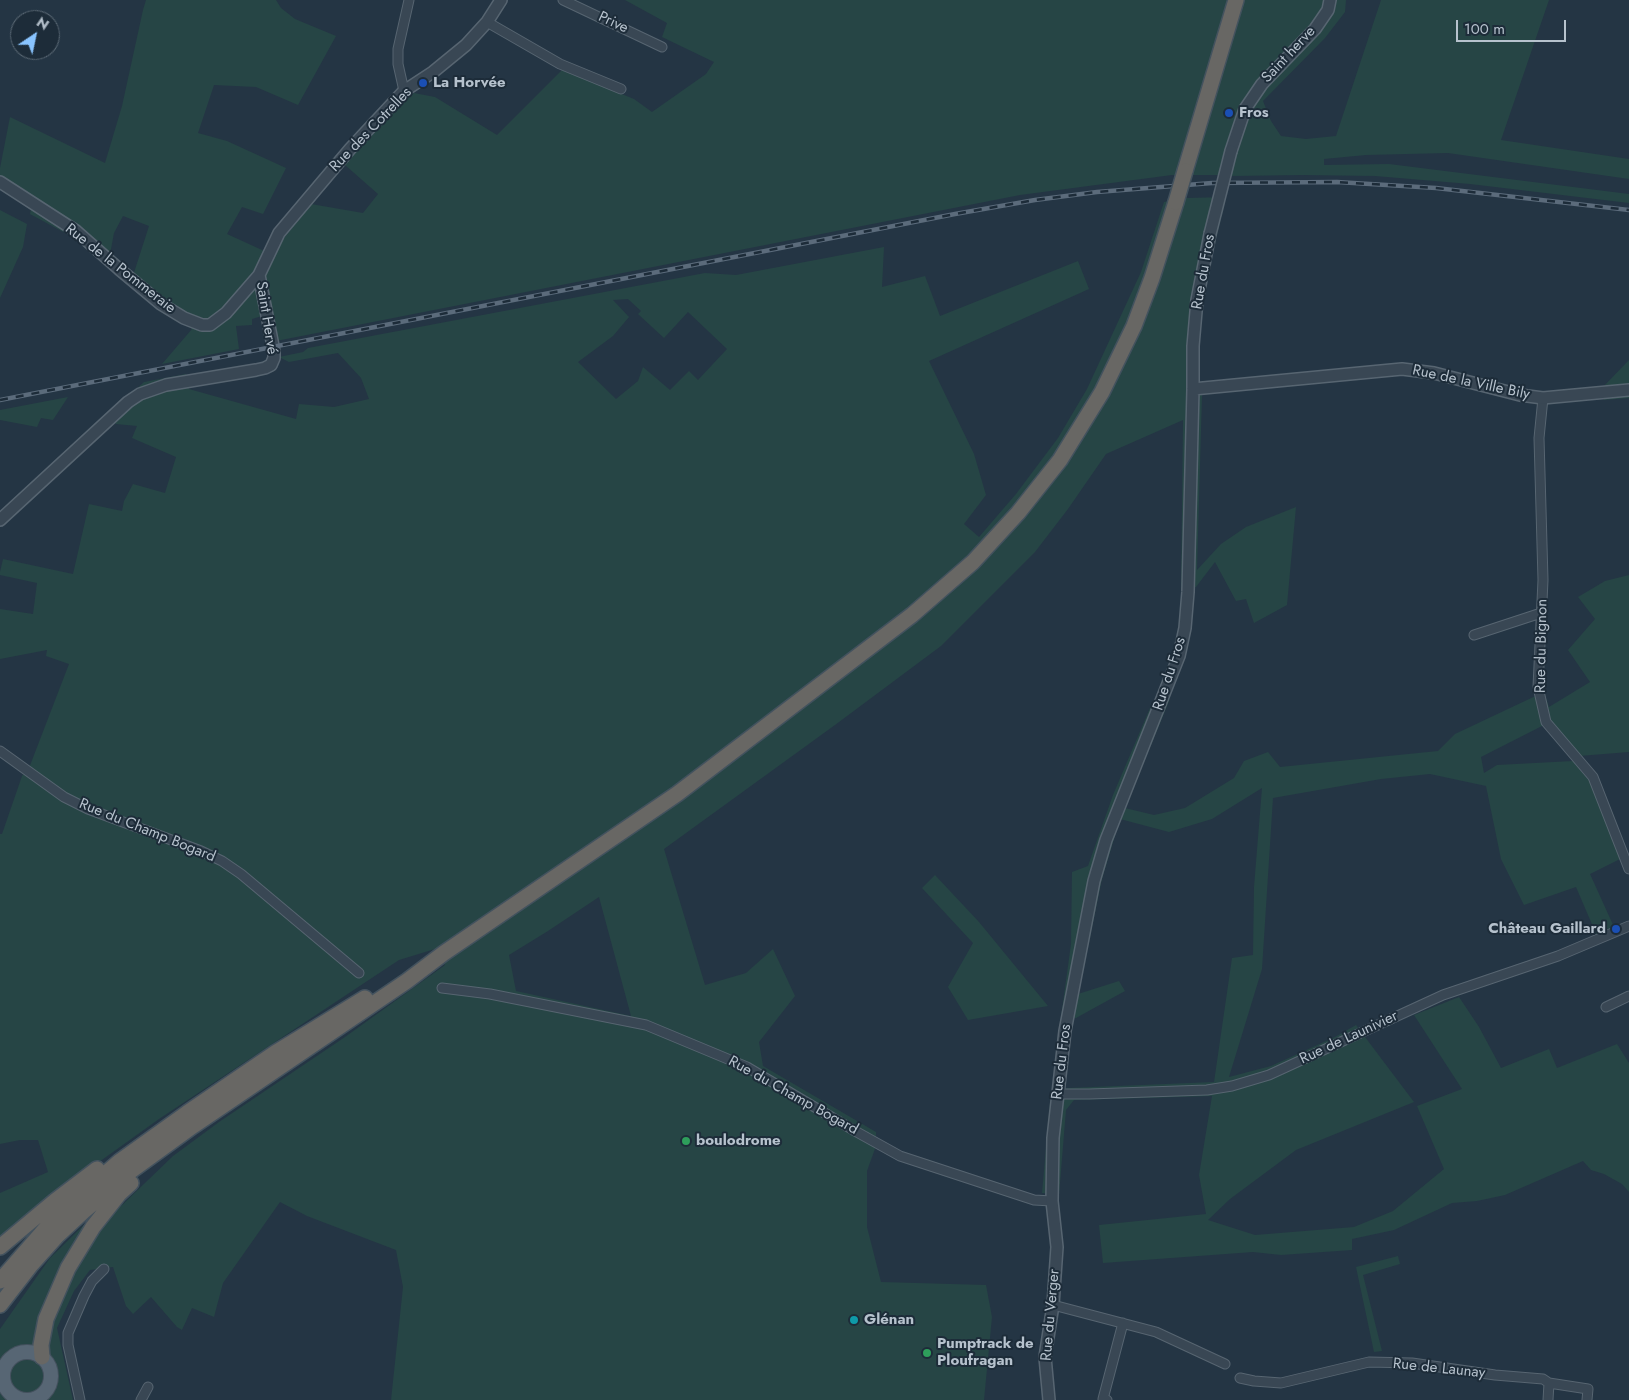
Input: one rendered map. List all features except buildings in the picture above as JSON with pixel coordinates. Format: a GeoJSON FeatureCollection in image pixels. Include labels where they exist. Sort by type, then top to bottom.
{"type":"FeatureCollection","features":[{"type":"Feature","properties":{"kind":"highway"},"geometry":{"type":"LineString","coordinates":[[0,1305],[57,1236],[84,1211],[155,1153],[677,794],[912,615],[973,562],[1018,513],[1060,460],[1102,392],[1134,326],[1152,278],[1176,202],[1236,0]]}},
{"type":"Feature","properties":{"kind":"highway"},"geometry":{"type":"LineString","coordinates":[[0,1280],[47,1227],[120,1161],[275,1053],[444,953]]}},
{"type":"Feature","properties":{"kind":"highway"},"geometry":{"type":"LineString","coordinates":[[42,1357],[40,1345],[42,1334],[54,1300],[76,1253],[93,1227],[119,1194],[145,1170],[238,1097]]}},
{"type":"Feature","properties":{"kind":"highway"},"geometry":{"type":"LineString","coordinates":[[0,1247],[86,1177],[172,1118],[187,1113]]}},
{"type":"Feature","properties":{"kind":"main road"},"geometry":{"type":"LineString","coordinates":[[21,1353],[35,1354],[42,1357],[50,1368],[51,1375],[48,1389],[38,1399],[25,1400],[7,1397],[8,1390],[4,1383],[3,1366],[21,1353]]}},
{"type":"Feature","properties":{"kind":"street"},"geometry":{"type":"LineString","coordinates":[[404,91],[398,64],[398,49],[409,0]]}},
{"type":"Feature","properties":{"kind":"street","name":"Rue des Cotrelles"},"geometry":{"type":"LineString","coordinates":[[259,275],[280,234],[350,148],[404,91],[433,72],[466,45],[486,22],[501,0]]}},
{"type":"Feature","properties":{"kind":"street","name":"Prive"},"geometry":{"type":"LineString","coordinates":[[563,0],[662,47]]}},
{"type":"Feature","properties":{"kind":"street","name":"Saint herve"},"geometry":{"type":"LineString","coordinates":[[1245,108],[1262,84],[1315,29],[1328,10],[1330,0]]}},
{"type":"Feature","properties":{"kind":"street"},"geometry":{"type":"LineString","coordinates":[[486,22],[560,64],[621,89]]}},
{"type":"Feature","properties":{"kind":"street","name":"Rue du Fros"},"geometry":{"type":"LineString","coordinates":[[1052,1200],[1053,1138],[1065,1031],[1094,881],[1106,840],[1179,656],[1185,628],[1188,592],[1193,346],[1197,300],[1210,234],[1231,151],[1245,108]]}},
{"type":"Feature","properties":{"kind":"street","name":"Rue de la Pommeraie"},"geometry":{"type":"LineString","coordinates":[[0,182],[76,231],[161,304],[184,318],[210,325],[226,313],[259,275]]}},
{"type":"Feature","properties":{"kind":"street","name":"Saint Hervé"},"geometry":{"type":"LineString","coordinates":[[0,520],[128,402],[140,394],[166,385],[266,368],[273,362],[273,347],[259,275]]}},
{"type":"Feature","properties":{"kind":"street","name":"Rue de la Ville Bily"},"geometry":{"type":"LineString","coordinates":[[1193,389],[1402,369],[1434,372],[1520,395],[1543,398],[1629,390]]}},
{"type":"Feature","properties":{"kind":"street","name":"Rue du Bignon"},"geometry":{"type":"LineString","coordinates":[[1543,398],[1539,438],[1543,580],[1538,687],[1546,722],[1592,777],[1629,869]]}},
{"type":"Feature","properties":{"kind":"street"},"geometry":{"type":"LineString","coordinates":[[1474,635],[1541,613]]}},
{"type":"Feature","properties":{"kind":"street","name":"Rue du Champ Bogard"},"geometry":{"type":"LineString","coordinates":[[0,750],[64,797],[88,809],[201,851],[222,861],[241,874],[359,973]]}},
{"type":"Feature","properties":{"kind":"street","name":"Rue de Launivier"},"geometry":{"type":"LineString","coordinates":[[1058,1094],[1207,1090],[1269,1075],[1444,995],[1558,956],[1629,926]]}},
{"type":"Feature","properties":{"kind":"street","name":"Rue du Champ Bogard"},"geometry":{"type":"LineString","coordinates":[[442,988],[490,994],[646,1025],[747,1067],[900,1156],[1034,1200],[1052,1200]]}},
{"type":"Feature","properties":{"kind":"street"},"geometry":{"type":"LineString","coordinates":[[1606,1007],[1629,996]]}},
{"type":"Feature","properties":{"kind":"street","name":"Rue du Verger"},"geometry":{"type":"LineString","coordinates":[[1050,1400],[1045,1357],[1057,1248],[1052,1200]]}},
{"type":"Feature","properties":{"kind":"street"},"geometry":{"type":"LineString","coordinates":[[80,1400],[68,1345],[68,1333],[92,1281],[104,1268]]}},
{"type":"Feature","properties":{"kind":"street"},"geometry":{"type":"LineString","coordinates":[[1052,1304],[1156,1332],[1225,1364]]}},
{"type":"Feature","properties":{"kind":"street"},"geometry":{"type":"LineString","coordinates":[[1107,1400],[1103,1399],[1123,1324]]}},
{"type":"Feature","properties":{"kind":"street","name":"Rue de Launay"},"geometry":{"type":"LineString","coordinates":[[1240,1378],[1254,1381],[1281,1382],[1369,1362],[1412,1363],[1496,1375],[1543,1379],[1549,1383],[1588,1389],[1587,1400]]}},
{"type":"Feature","properties":{"kind":"street"},"geometry":{"type":"LineString","coordinates":[[1548,1400],[1549,1383]]}},
{"type":"Feature","properties":{"kind":"street"},"geometry":{"type":"LineString","coordinates":[[141,1400],[148,1387]]}},
{"type":"Feature","properties":{"kind":"green space"},"geometry":{"type":"Polygon","coordinates":[[[146,0],[276,0],[281,8],[295,19],[336,36],[298,105],[256,87],[214,85],[198,133],[227,141],[286,168],[263,214],[242,207],[227,234],[273,255],[280,243],[311,204],[363,213],[378,194],[345,165],[393,110],[414,93],[435,97],[497,135],[562,70],[634,99],[652,112],[706,74],[714,62],[662,37],[667,23],[625,0],[1346,0],[1345,12],[1325,38],[1263,101],[1271,121],[1281,136],[1306,139],[1336,136],[1381,0],[1549,0],[1501,140],[1629,159],[1629,179],[1448,153],[1366,155],[1324,159],[1324,165],[1389,164],[1629,194],[1629,203],[1470,184],[1375,176],[1231,176],[1238,148],[1225,150],[1219,175],[1172,175],[1020,195],[276,341],[272,313],[252,319],[252,325],[236,326],[239,349],[162,364],[192,329],[130,285],[149,226],[123,216],[114,233],[108,265],[78,240],[30,214],[33,199],[0,177],[10,117],[105,163],[122,106],[146,0]]]}},
{"type":"Feature","properties":{"kind":"green space"},"geometry":{"type":"Polygon","coordinates":[[[1226,197],[1205,284],[1192,291],[1187,398],[1202,395],[1197,570],[1221,544],[1246,527],[1296,507],[1287,605],[1254,623],[1246,599],[1236,601],[1215,562],[1196,587],[1181,590],[1183,420],[1106,454],[1035,552],[941,646],[664,849],[705,985],[746,973],[773,949],[795,996],[759,1042],[763,1066],[876,1132],[876,1146],[867,1171],[867,1227],[881,1282],[986,1285],[992,1317],[984,1400],[391,1400],[403,1287],[396,1250],[307,1216],[280,1202],[223,1283],[214,1317],[192,1308],[182,1330],[177,1327],[151,1297],[133,1314],[126,1306],[113,1267],[90,1270],[74,1291],[57,1328],[73,1400],[0,1400],[0,1329],[50,1258],[96,1213],[120,1207],[173,1156],[445,965],[435,949],[399,960],[159,1119],[53,1195],[0,1240],[0,1193],[48,1172],[38,1140],[20,1140],[0,1144],[0,834],[2,834],[22,776],[29,768],[69,664],[46,656],[47,650],[0,659],[0,609],[33,614],[37,583],[0,575],[0,572],[3,559],[73,574],[89,504],[122,511],[124,501],[133,484],[165,493],[176,457],[132,438],[137,426],[116,424],[108,415],[144,382],[186,374],[189,389],[296,419],[299,404],[334,407],[369,399],[361,378],[338,353],[289,362],[279,357],[303,352],[308,348],[705,273],[736,275],[884,247],[882,287],[925,276],[940,316],[1078,261],[1089,289],[929,361],[974,454],[986,495],[964,524],[979,537],[1016,494],[1058,438],[1087,389],[1141,272],[1164,202],[1187,198],[1226,197]],[[628,299],[613,300],[629,317],[613,336],[578,362],[616,399],[638,381],[643,367],[670,390],[689,371],[698,380],[727,349],[688,312],[664,338],[638,314],[641,311],[628,299]],[[599,897],[509,955],[516,991],[631,1016],[599,897]]]}},
{"type":"Feature","properties":{"kind":"green space"},"geometry":{"type":"Polygon","coordinates":[[[0,210],[27,224],[23,247],[0,298],[0,210]]]}},
{"type":"Feature","properties":{"kind":"green space"},"geometry":{"type":"Polygon","coordinates":[[[1629,360],[1629,398],[1604,400],[1603,387],[1629,360]]]}},
{"type":"Feature","properties":{"kind":"green space"},"geometry":{"type":"Polygon","coordinates":[[[68,397],[53,420],[41,418],[37,427],[0,420],[0,410],[68,397]]]}},
{"type":"Feature","properties":{"kind":"green space"},"geometry":{"type":"Polygon","coordinates":[[[1629,575],[1629,752],[1579,756],[1555,727],[1542,726],[1481,757],[1484,773],[1497,765],[1573,761],[1591,783],[1620,859],[1590,874],[1614,927],[1597,936],[1576,887],[1524,905],[1501,859],[1486,786],[1430,774],[1381,779],[1273,798],[1262,969],[1229,1077],[1271,1066],[1335,1037],[1356,1025],[1414,1102],[1296,1150],[1230,1199],[1208,1220],[1255,1235],[1354,1227],[1393,1211],[1444,1169],[1417,1106],[1462,1089],[1414,1015],[1459,997],[1479,1027],[1501,1068],[1549,1049],[1557,1068],[1617,1044],[1629,1063],[1629,1192],[1622,1184],[1604,1174],[1591,1170],[1583,1161],[1505,1195],[1477,1201],[1452,1203],[1394,1230],[1352,1239],[1352,1250],[1281,1255],[1253,1252],[1103,1263],[1099,1225],[1206,1214],[1199,1175],[1212,1096],[1074,1100],[1066,1110],[1059,1195],[1042,1193],[1051,1091],[1068,1088],[1214,1082],[1232,958],[1253,955],[1254,887],[1262,788],[1212,819],[1169,832],[1120,819],[1102,879],[1078,994],[1119,981],[1125,991],[1076,1018],[1061,1017],[1071,944],[1072,872],[1088,866],[1113,795],[1153,701],[1170,699],[1125,808],[1154,815],[1185,808],[1234,778],[1244,761],[1268,752],[1280,767],[1438,751],[1455,734],[1544,692],[1549,707],[1590,682],[1568,650],[1595,619],[1578,597],[1605,581],[1629,575]]]}},
{"type":"Feature","properties":{"kind":"green space"},"geometry":{"type":"Polygon","coordinates":[[[935,875],[979,922],[1048,1006],[968,1020],[948,987],[973,943],[922,888],[935,875]]]}},
{"type":"Feature","properties":{"kind":"green space"},"geometry":{"type":"Polygon","coordinates":[[[1398,1256],[1400,1264],[1363,1275],[1382,1351],[1374,1352],[1356,1267],[1398,1256]]]}},
{"type":"Feature","properties":{"kind":"railway"},"geometry":{"type":"LineString","coordinates":[[0,400],[955,214],[1035,200],[1097,192],[1212,183],[1337,182],[1436,188],[1629,210]]}},
{"type":"Feature","properties":{"kind":"place","name":"La Horvée"},"geometry":{"type":"Point","coordinates":[423,83]}},
{"type":"Feature","properties":{"kind":"place","name":"Fros"},"geometry":{"type":"Point","coordinates":[1229,113]}},
{"type":"Feature","properties":{"kind":"place","name":"Château Gaillard"},"geometry":{"type":"Point","coordinates":[1616,929]}},
{"type":"Feature","properties":{"kind":"place","name":"boulodrome"},"geometry":{"type":"Point","coordinates":[686,1141]}},
{"type":"Feature","properties":{"kind":"place","name":"Glénan"},"geometry":{"type":"Point","coordinates":[854,1320]}},
{"type":"Feature","properties":{"kind":"place","name":"Pumptrack de Ploufragan"},"geometry":{"type":"Point","coordinates":[927,1353]}}]}
